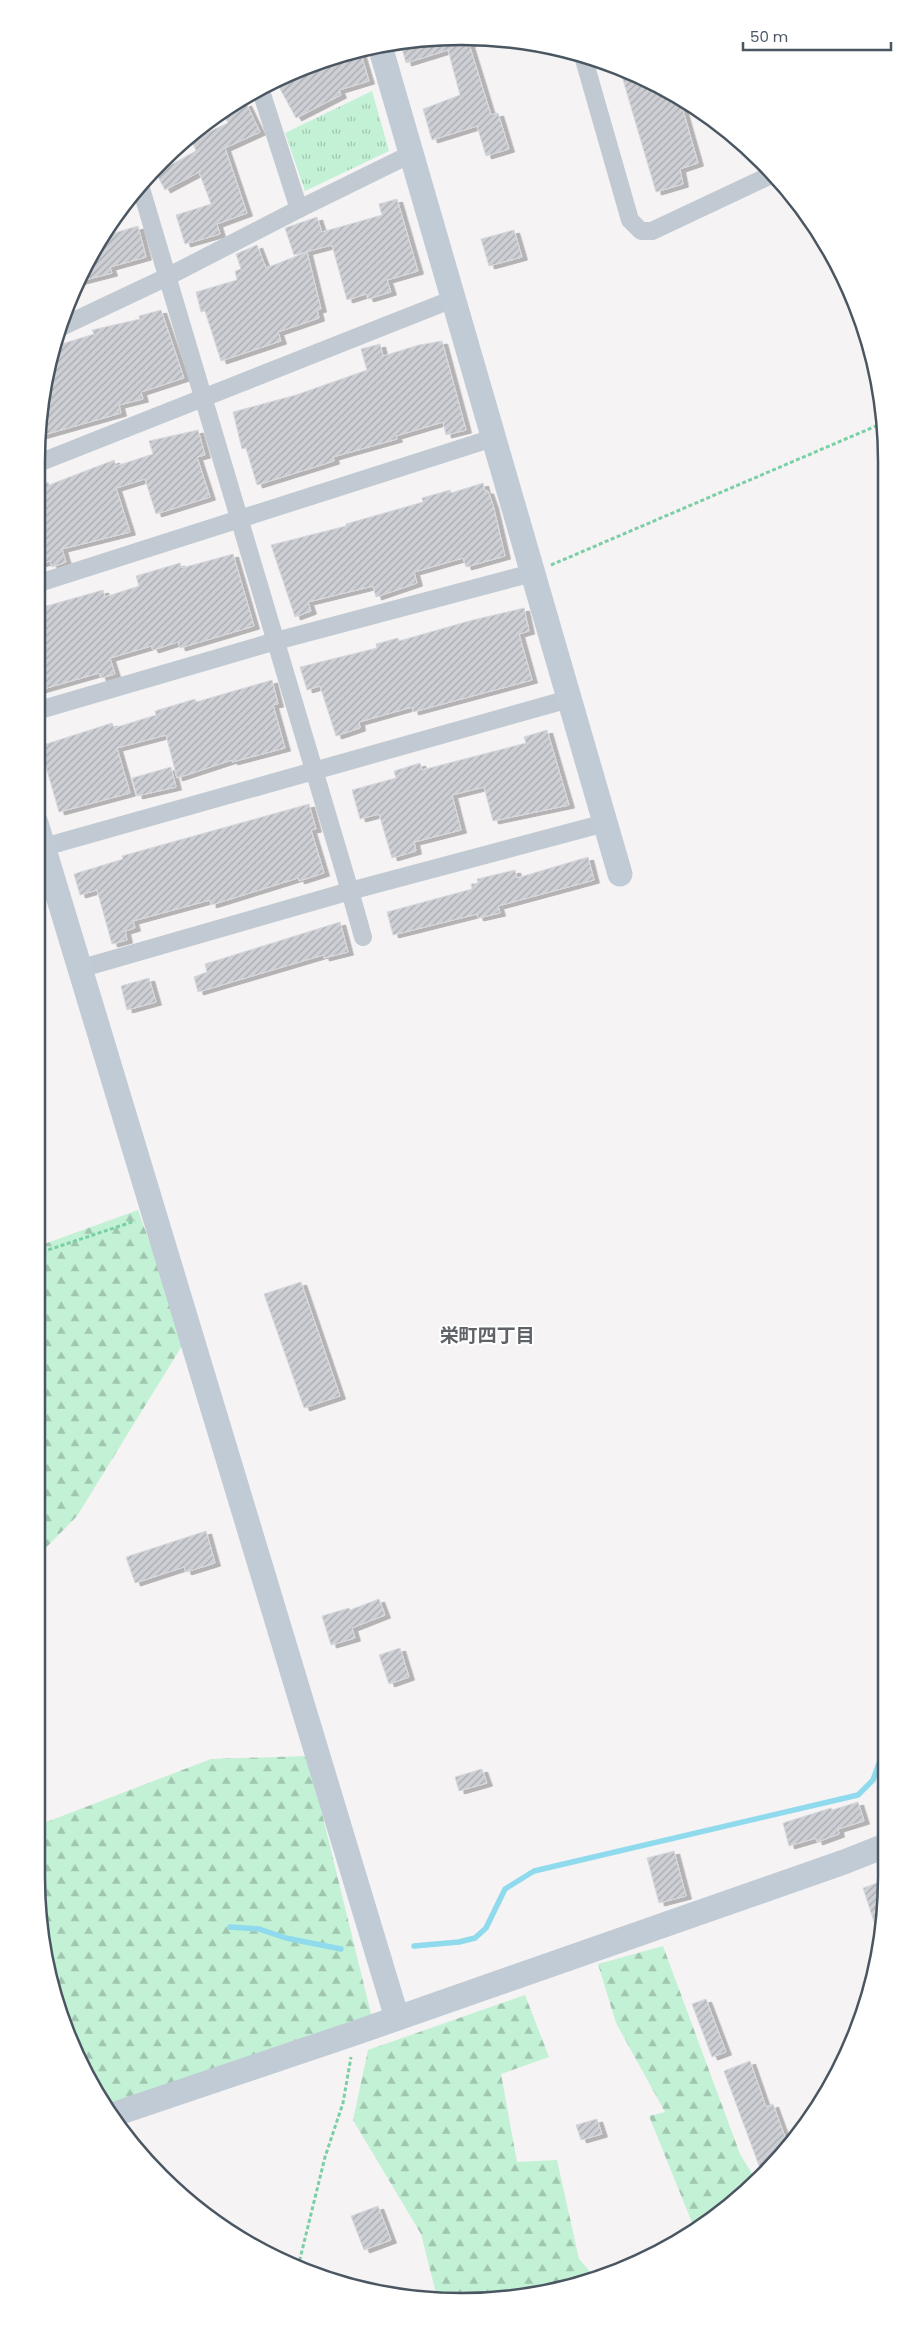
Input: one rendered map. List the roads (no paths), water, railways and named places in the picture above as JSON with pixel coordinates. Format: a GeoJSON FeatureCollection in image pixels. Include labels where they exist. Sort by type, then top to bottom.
{"type":"FeatureCollection","features":[{"type":"Feature","properties":{"kind":"street"},"geometry":{"type":"LineString","coordinates":[[382,53],[620,874]]}},
{"type":"Feature","properties":{"kind":"street"},"geometry":{"type":"LineString","coordinates":[[585,64],[630,220],[640,231],[652,231],[766,177]]}},
{"type":"Feature","properties":{"kind":"street"},"geometry":{"type":"LineString","coordinates":[[263,96],[299,209]]}},
{"type":"Feature","properties":{"kind":"street"},"geometry":{"type":"LineString","coordinates":[[69,323],[167,277],[411,154]]}},
{"type":"Feature","properties":{"kind":"street"},"geometry":{"type":"LineString","coordinates":[[143,194],[364,937]]}},
{"type":"Feature","properties":{"kind":"street"},"geometry":{"type":"LineString","coordinates":[[45,460],[453,299]]}},
{"type":"Feature","properties":{"kind":"street"},"geometry":{"type":"LineString","coordinates":[[45,581],[493,438]]}},
{"type":"Feature","properties":{"kind":"street"},"geometry":{"type":"LineString","coordinates":[[45,709],[276,641],[532,573]]}},
{"type":"Feature","properties":{"kind":"street"},"geometry":{"type":"LineString","coordinates":[[45,847],[314,769],[569,699]]}},
{"type":"Feature","properties":{"kind":"street"},"geometry":{"type":"LineString","coordinates":[[79,969],[350,891],[605,823]]}},
{"type":"Feature","properties":{"kind":"street"},"geometry":{"type":"LineString","coordinates":[[45,850],[79,969],[397,2018]]}},
{"type":"Feature","properties":{"kind":"street"},"geometry":{"type":"LineString","coordinates":[[119,2113],[356,2033],[878,1849]]}},
{"type":"Feature","properties":{"kind":"waterway"},"geometry":{"type":"LineString","coordinates":[[414,1946],[459,1942],[475,1938],[486,1928],[505,1889],[534,1871],[858,1795],[873,1780],[878,1766]]}},
{"type":"Feature","properties":{"kind":"waterway"},"geometry":{"type":"LineString","coordinates":[[230,1927],[259,1929],[286,1938],[341,1949]]}},
{"type":"Feature","properties":{"kind":"district","name":"栄町四丁目"},"geometry":{"type":"Point","coordinates":[487,1335]}}]}
